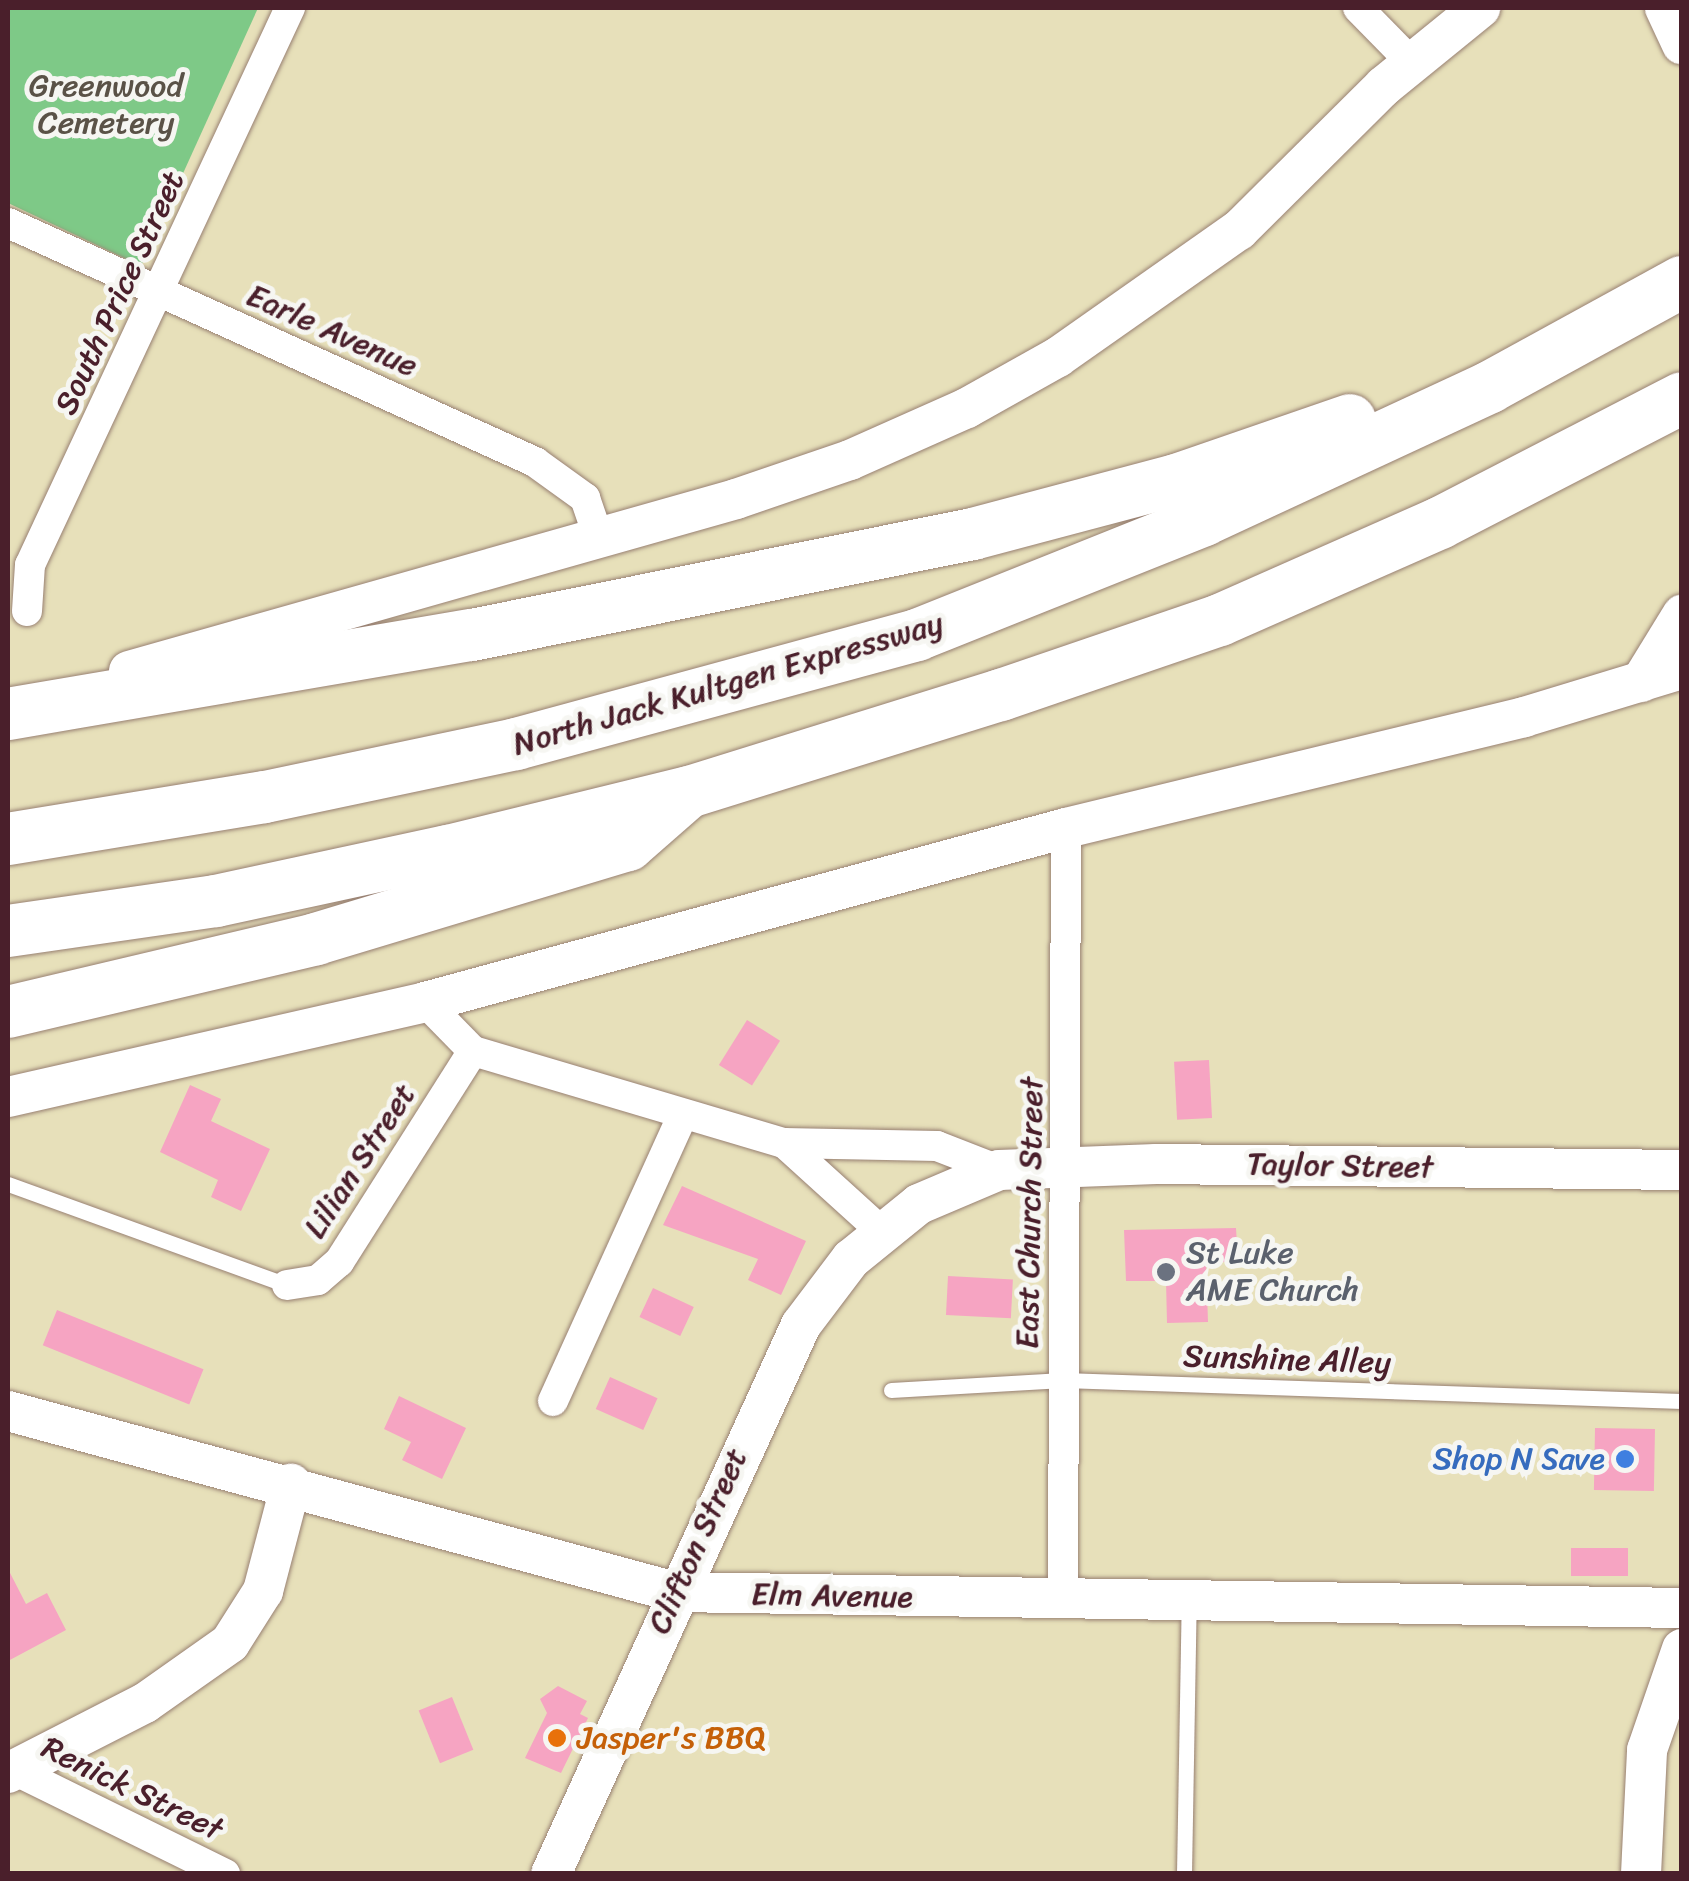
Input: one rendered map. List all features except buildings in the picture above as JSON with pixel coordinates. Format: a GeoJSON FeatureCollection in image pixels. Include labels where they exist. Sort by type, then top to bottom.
{"type":"FeatureCollection","features":[{"type":"Feature","properties":{"kind":"highway","name":"North Jack Kultgen Expressway"},"geometry":{"type":"LineString","coordinates":[[8,839],[265,797],[516,744],[917,635],[1204,520],[1490,387],[1682,282]]}},
{"type":"Feature","properties":{"kind":"highway"},"geometry":{"type":"LineString","coordinates":[[8,714],[452,638],[973,534],[1176,480],[1628,314]]}},
{"type":"Feature","properties":{"kind":"highway"},"geometry":{"type":"LineString","coordinates":[[8,931],[216,901],[689,792],[1220,620],[1440,524],[1682,398]]}},
{"type":"Feature","properties":{"kind":"highway"},"geometry":{"type":"LineString","coordinates":[[8,1012],[316,939],[628,846],[689,792]]}},
{"type":"Feature","properties":{"kind":"main road"},"geometry":{"type":"LineString","coordinates":[[8,697],[146,668],[598,536],[850,460],[967,408],[1058,357],[1239,230],[1411,62],[1480,8]]}},
{"type":"Feature","properties":{"kind":"main road"},"geometry":{"type":"LineString","coordinates":[[1665,8],[1682,44]]}},
{"type":"Feature","properties":{"kind":"main road"},"geometry":{"type":"LineString","coordinates":[[1641,682],[1682,615]]}},
{"type":"Feature","properties":{"kind":"main road"},"geometry":{"type":"LineString","coordinates":[[8,1097],[426,1002],[1066,828],[1682,670]]}},
{"type":"Feature","properties":{"kind":"main road","name":"Taylor Street"},"geometry":{"type":"LineString","coordinates":[[880,1231],[919,1204],[999,1170],[1682,1170]]}},
{"type":"Feature","properties":{"kind":"main road","name":"Clifton Street"},"geometry":{"type":"LineString","coordinates":[[551,1874],[675,1592],[801,1325],[880,1231]]}},
{"type":"Feature","properties":{"kind":"main road","name":"Elm Avenue"},"geometry":{"type":"LineString","coordinates":[[8,1411],[291,1484],[675,1592],[1682,1608]]}},
{"type":"Feature","properties":{"kind":"main road"},"geometry":{"type":"LineString","coordinates":[[10,1770],[145,1703],[230,1643],[263,1592],[291,1484]]}},
{"type":"Feature","properties":{"kind":"main road"},"geometry":{"type":"LineString","coordinates":[[1641,1874],[1647,1750],[1682,1649]]}},
{"type":"Feature","properties":{"kind":"street","name":"South Price Street"},"geometry":{"type":"LineString","coordinates":[[28,612],[30,565],[162,293],[290,8]]}},
{"type":"Feature","properties":{"kind":"street"},"geometry":{"type":"LineString","coordinates":[[1367,10],[1411,62]]}},
{"type":"Feature","properties":{"kind":"street","name":"Earle Avenue"},"geometry":{"type":"LineString","coordinates":[[8,223],[535,462],[585,498],[598,536]]}},
{"type":"Feature","properties":{"kind":"street","name":"East Church Street"},"geometry":{"type":"LineString","coordinates":[[1062,1599],[1066,828]]}},
{"type":"Feature","properties":{"kind":"street","name":"Taylor Street"},"geometry":{"type":"LineString","coordinates":[[426,1002],[473,1050],[683,1115],[784,1143],[937,1146],[999,1170]]}},
{"type":"Feature","properties":{"kind":"street","name":"Lilian Street"},"geometry":{"type":"LineString","coordinates":[[287,1285],[318,1280],[339,1262],[473,1050]]}},
{"type":"Feature","properties":{"kind":"street"},"geometry":{"type":"LineString","coordinates":[[553,1400],[683,1115]]}},
{"type":"Feature","properties":{"kind":"street","name":"Taylor Street"},"geometry":{"type":"LineString","coordinates":[[784,1143],[880,1231]]}},
{"type":"Feature","properties":{"kind":"street","name":"Renick Street"},"geometry":{"type":"LineString","coordinates":[[10,1770],[225,1874]]}},
{"type":"Feature","properties":{"kind":"lane"},"geometry":{"type":"LineString","coordinates":[[8,1184],[287,1285]]}},
{"type":"Feature","properties":{"kind":"lane","name":"Sunshine Alley"},"geometry":{"type":"LineString","coordinates":[[891,1390],[1063,1380],[1682,1401]]}},
{"type":"Feature","properties":{"kind":"lane"},"geometry":{"type":"LineString","coordinates":[[1184,1874],[1189,1601]]}},
{"type":"Feature","properties":{"kind":"green space","name":"Greenwood Cemetery"},"geometry":{"type":"Polygon","coordinates":[[[8,8],[258,8],[141,266],[8,203],[8,8]]]}},
{"type":"Feature","properties":{"kind":"place","name":"St Luke AME Church"},"geometry":{"type":"Point","coordinates":[1166,1272]}},
{"type":"Feature","properties":{"kind":"place","name":"Shop N Save"},"geometry":{"type":"Point","coordinates":[1625,1459]}},
{"type":"Feature","properties":{"kind":"place","name":"Jasper's BBQ"},"geometry":{"type":"Point","coordinates":[557,1738]}}]}
